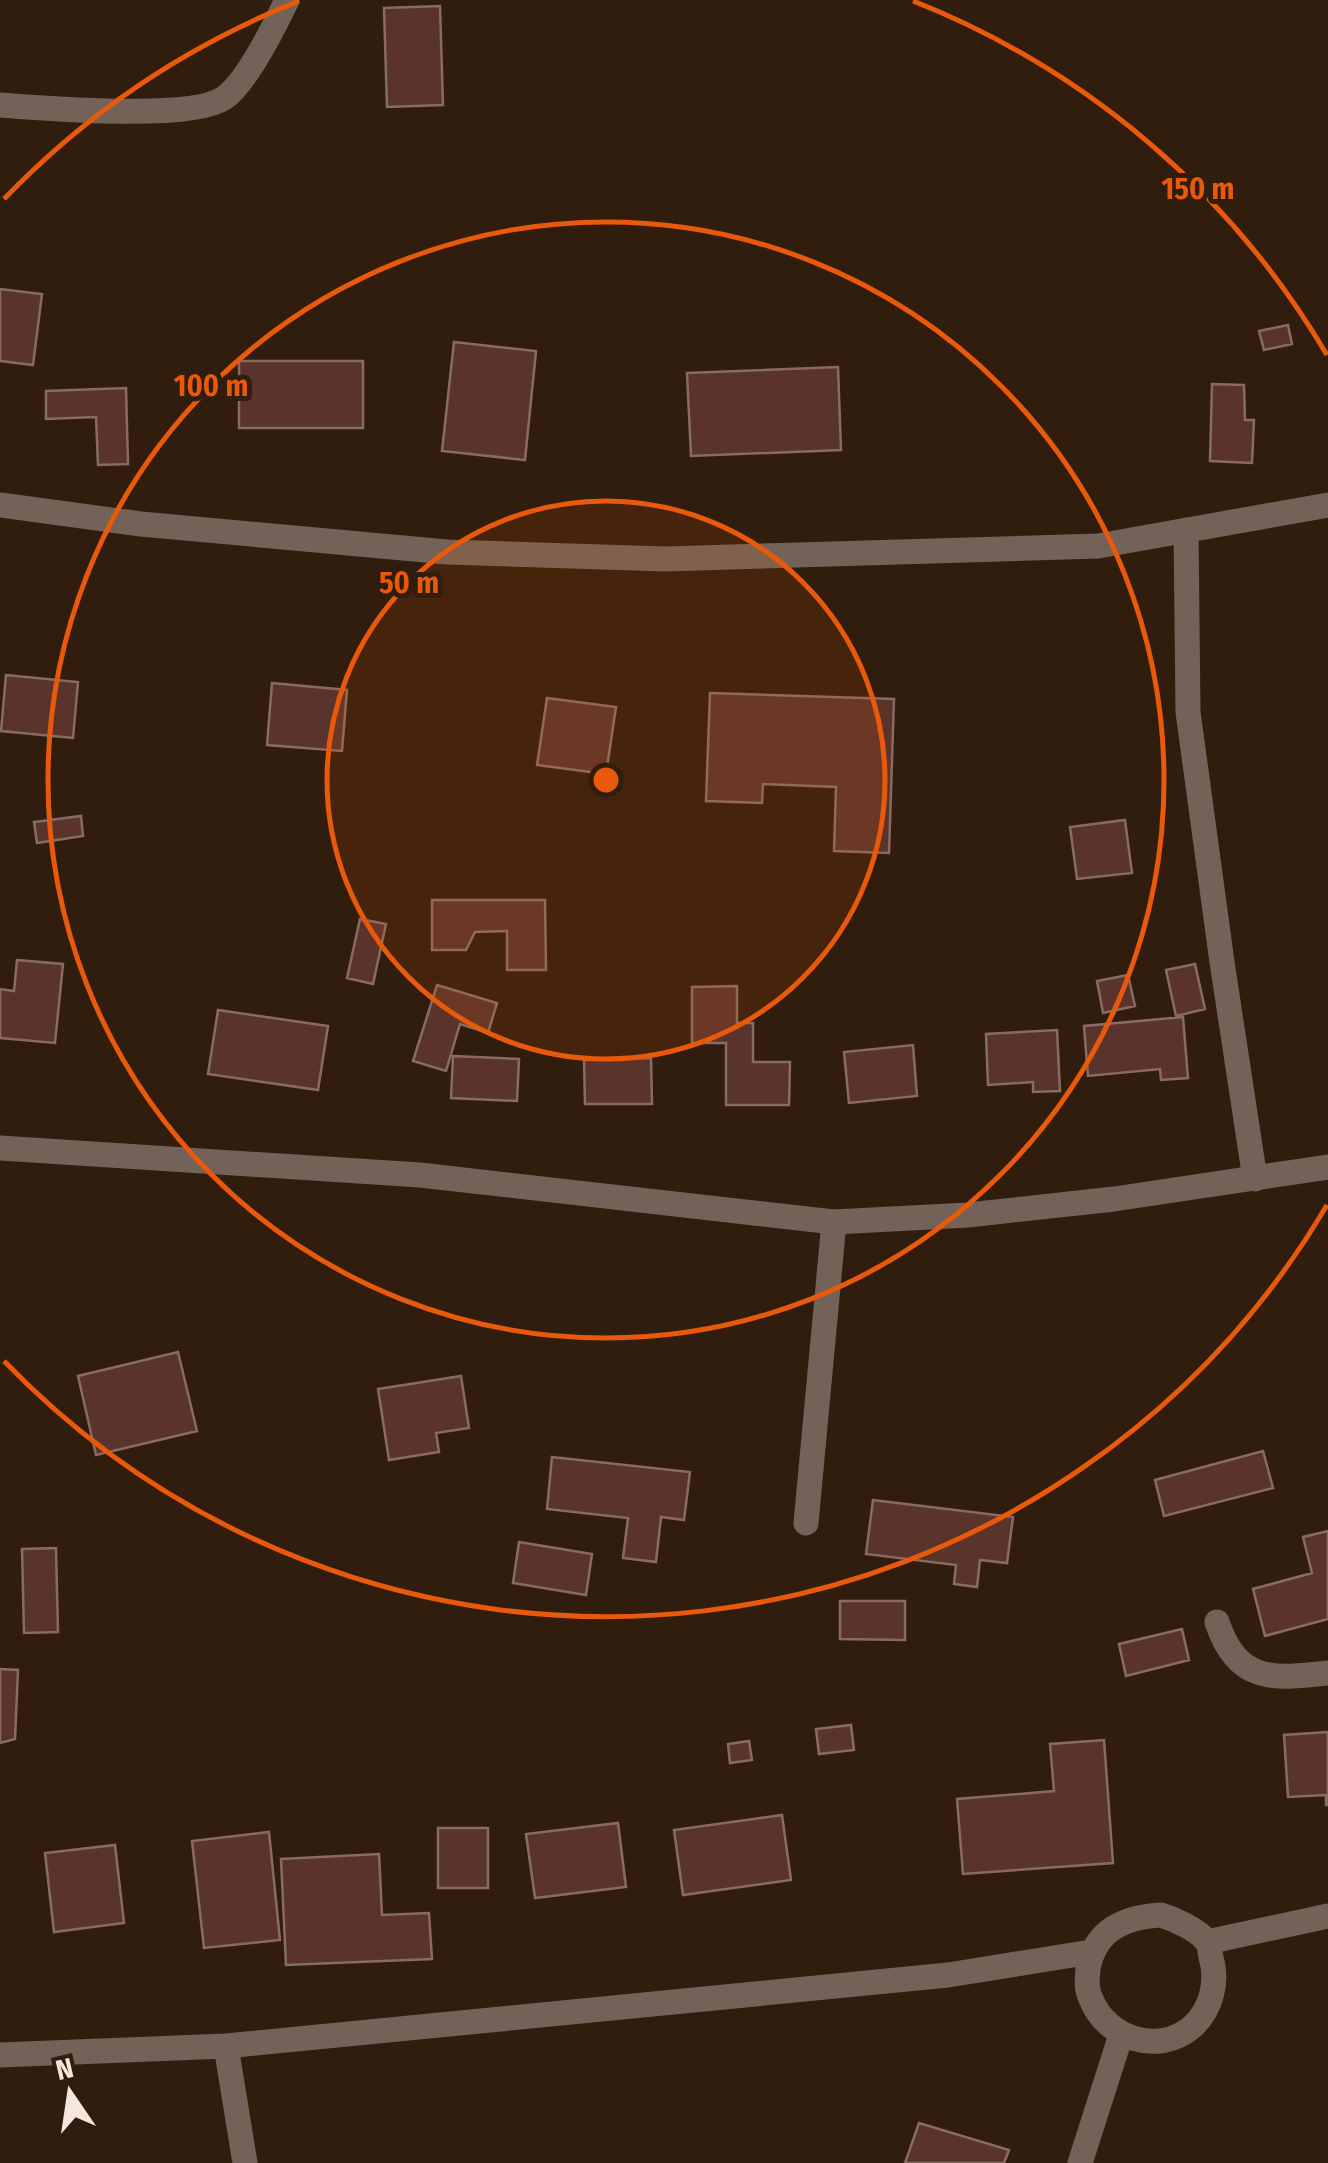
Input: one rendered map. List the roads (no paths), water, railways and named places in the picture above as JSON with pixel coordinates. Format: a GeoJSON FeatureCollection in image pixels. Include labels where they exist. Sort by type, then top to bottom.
{"type":"FeatureCollection","features":[{"type":"Feature","properties":{"kind":"street"},"geometry":{"type":"LineString","coordinates":[[0,105],[76,111],[193,109],[224,98],[248,70],[287,0]]}},
{"type":"Feature","properties":{"kind":"street"},"geometry":{"type":"LineString","coordinates":[[0,505],[141,524],[428,550],[666,560],[1098,546],[1328,504]]}},
{"type":"Feature","properties":{"kind":"street"},"geometry":{"type":"LineString","coordinates":[[1186,530],[1188,712],[1255,1179]]}},
{"type":"Feature","properties":{"kind":"street"},"geometry":{"type":"LineString","coordinates":[[0,1148],[420,1176],[834,1222],[968,1215],[1114,1199],[1328,1167]]}},
{"type":"Feature","properties":{"kind":"street"},"geometry":{"type":"LineString","coordinates":[[806,1524],[834,1222]]}},
{"type":"Feature","properties":{"kind":"street"},"geometry":{"type":"LineString","coordinates":[[1217,1622],[1224,1642],[1244,1667],[1286,1678],[1328,1672]]}},
{"type":"Feature","properties":{"kind":"street"},"geometry":{"type":"LineString","coordinates":[[1138,1916],[1175,1919],[1207,1942],[1214,1985],[1208,2006],[1192,2027],[1173,2038],[1142,2042],[1122,2035],[1098,2014],[1088,1994],[1086,1981],[1092,1952],[1117,1925],[1138,1916]]}},
{"type":"Feature","properties":{"kind":"street"},"geometry":{"type":"LineString","coordinates":[[1207,1942],[1328,1916]]}},
{"type":"Feature","properties":{"kind":"street"},"geometry":{"type":"LineString","coordinates":[[0,2056],[226,2046],[911,1978],[1092,1952]]}},
{"type":"Feature","properties":{"kind":"street"},"geometry":{"type":"LineString","coordinates":[[1080,2163],[1122,2035]]}},
{"type":"Feature","properties":{"kind":"street"},"geometry":{"type":"LineString","coordinates":[[226,2046],[245,2163]]}}]}
